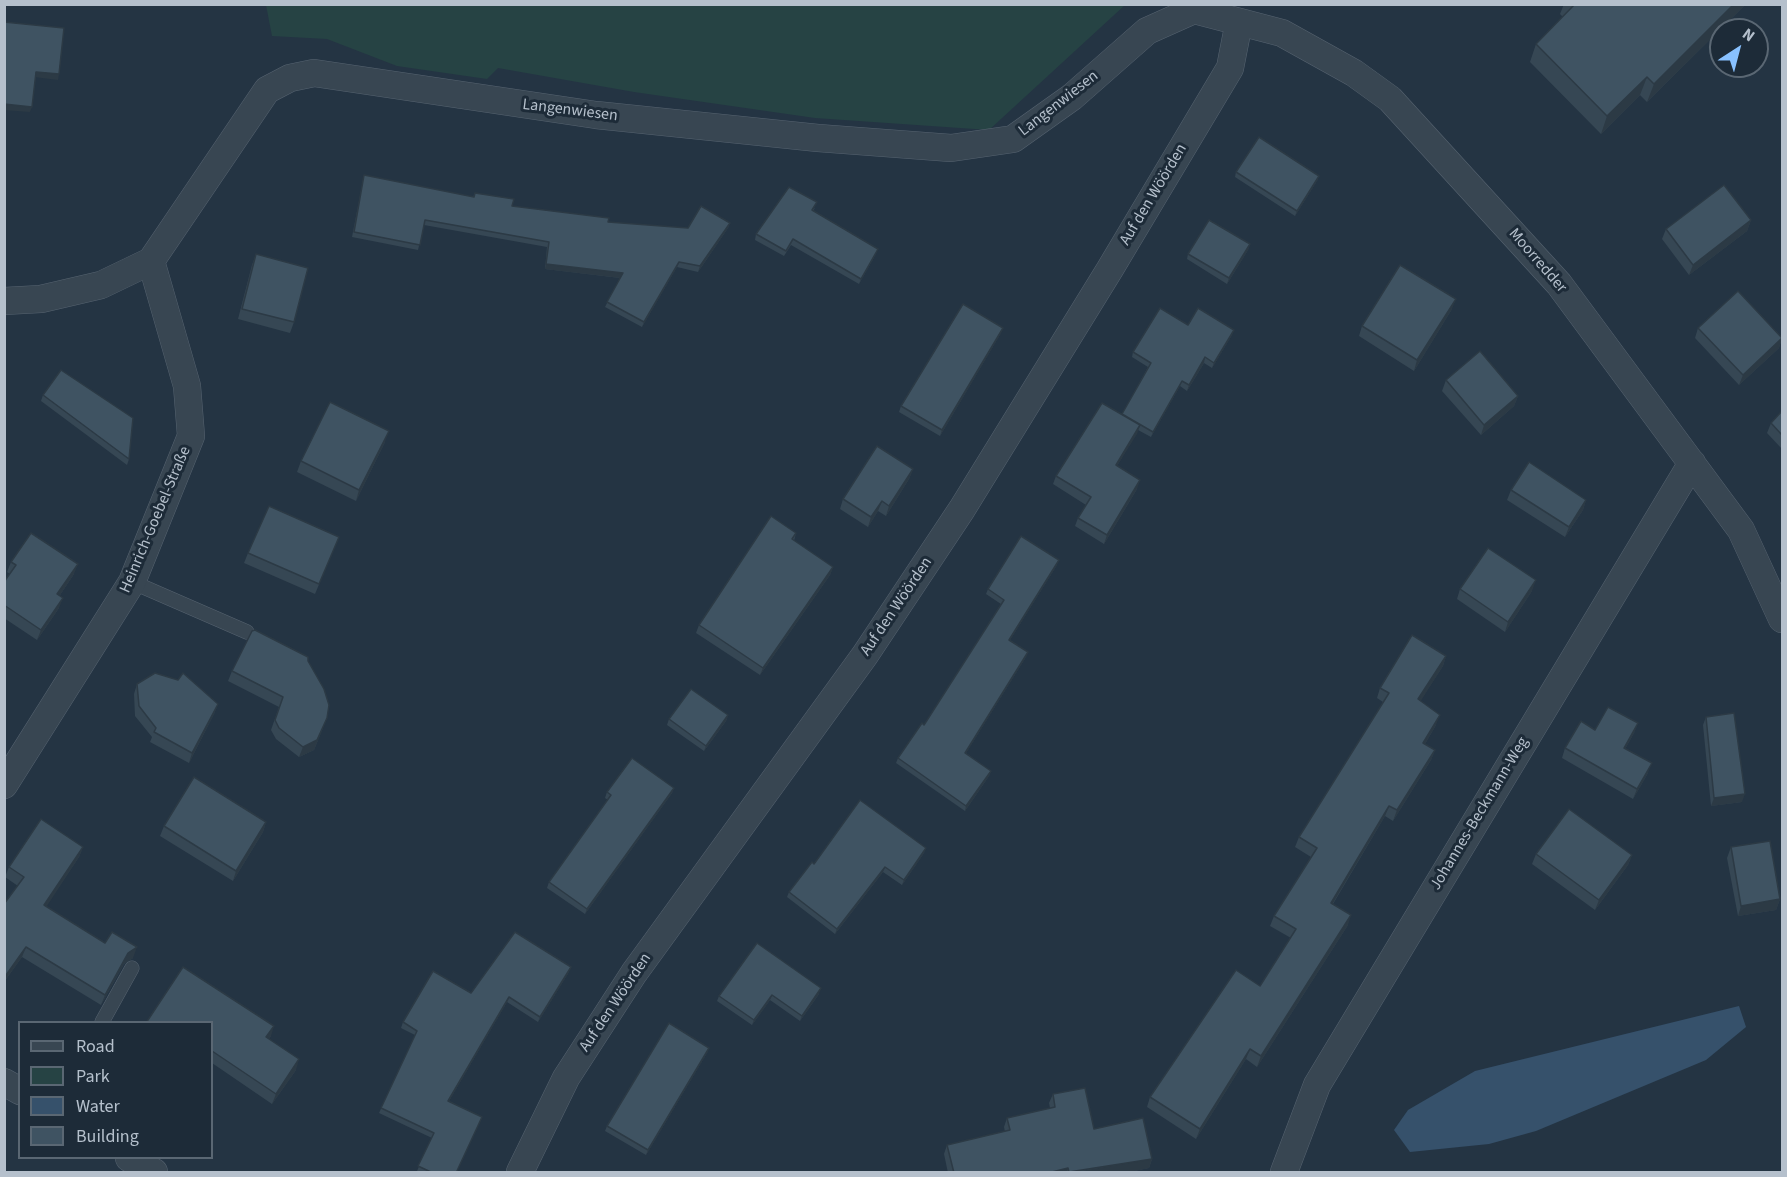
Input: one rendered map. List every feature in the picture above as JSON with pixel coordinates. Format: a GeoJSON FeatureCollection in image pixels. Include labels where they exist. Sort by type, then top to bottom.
{"type":"FeatureCollection","features":[{"type":"Feature","properties":{"kind":"street","name":"Moorredder"},"geometry":{"type":"LineString","coordinates":[[1192,7],[1282,33],[1354,73],[1390,99],[1559,284],[1741,530],[1782,619]]}},
{"type":"Feature","properties":{"kind":"street","name":"Langenwiesen"},"geometry":{"type":"LineString","coordinates":[[151,261],[267,90],[290,78],[314,73],[596,115],[818,138],[951,148],[1013,139],[1072,97],[1148,31],[1192,7]]}},
{"type":"Feature","properties":{"kind":"street","name":"Auf den Wöörden"},"geometry":{"type":"LineString","coordinates":[[520,1173],[566,1078],[634,973],[858,664],[968,499],[1105,278],[1230,68],[1239,22]]}},
{"type":"Feature","properties":{"kind":"street"},"geometry":{"type":"LineString","coordinates":[[4,301],[41,299],[101,285],[151,261]]}},
{"type":"Feature","properties":{"kind":"street","name":"Heinrich-Goebel-Straße"},"geometry":{"type":"LineString","coordinates":[[4,785],[132,582],[191,436],[186,386],[151,261]]}},
{"type":"Feature","properties":{"kind":"street","name":"Johannes-Beckmann-Weg"},"geometry":{"type":"LineString","coordinates":[[1284,1173],[1317,1085],[1692,464]]}},
{"type":"Feature","properties":{"kind":"street"},"geometry":{"type":"LineString","coordinates":[[4,1082],[18,1090]]}},
{"type":"Feature","properties":{"kind":"lane"},"geometry":{"type":"LineString","coordinates":[[132,582],[247,632]]}},
{"type":"Feature","properties":{"kind":"lane"},"geometry":{"type":"LineString","coordinates":[[103,1021],[132,969]]}},
{"type":"Feature","properties":{"kind":"green space"},"geometry":{"type":"Polygon","coordinates":[[[266,5],[1125,5],[989,130],[815,118],[634,92],[498,68],[487,79],[397,66],[327,39],[272,36],[266,5]]]}},
{"type":"Feature","properties":{"kind":"water"},"geometry":{"type":"Polygon","coordinates":[[[1739,1006],[1746,1027],[1706,1060],[1536,1131],[1489,1144],[1410,1152],[1394,1130],[1408,1110],[1475,1071],[1739,1006]]]}},
{"type":"Feature","properties":{"kind":"building"},"geometry":{"type":"Polygon","coordinates":[[[1575,4],[1734,4],[1720,18],[1709,18],[1709,29],[1654,84],[1647,77],[1607,116],[1536,44],[1575,4]]]}},
{"type":"Feature","properties":{"kind":"building"},"geometry":{"type":"Polygon","coordinates":[[[4,22],[64,28],[59,74],[36,72],[32,107],[4,104],[4,22]]]}},
{"type":"Feature","properties":{"kind":"building"},"geometry":{"type":"Polygon","coordinates":[[[1259,137],[1319,176],[1297,211],[1236,172],[1259,137]]]}},
{"type":"Feature","properties":{"kind":"building"},"geometry":{"type":"Polygon","coordinates":[[[364,175],[474,197],[475,193],[514,199],[512,206],[609,218],[608,222],[688,228],[701,206],[730,223],[700,266],[679,262],[644,322],[607,302],[623,273],[546,264],[549,242],[425,220],[420,245],[354,232],[364,175]]]}},
{"type":"Feature","properties":{"kind":"building"},"geometry":{"type":"Polygon","coordinates":[[[1724,185],[1751,220],[1693,265],[1666,229],[1724,185]]]}},
{"type":"Feature","properties":{"kind":"building"},"geometry":{"type":"Polygon","coordinates":[[[789,187],[817,202],[812,210],[878,249],[861,279],[793,239],[786,251],[756,234],[789,187]]]}},
{"type":"Feature","properties":{"kind":"building"},"geometry":{"type":"Polygon","coordinates":[[[1209,220],[1250,244],[1229,278],[1188,254],[1209,220]]]}},
{"type":"Feature","properties":{"kind":"building"},"geometry":{"type":"Polygon","coordinates":[[[256,254],[308,268],[294,322],[242,309],[256,254]]]}},
{"type":"Feature","properties":{"kind":"building"},"geometry":{"type":"Polygon","coordinates":[[[1400,265],[1456,299],[1417,360],[1362,326],[1400,265]]]}},
{"type":"Feature","properties":{"kind":"building"},"geometry":{"type":"Polygon","coordinates":[[[1738,291],[1782,338],[1743,375],[1698,328],[1738,291]]]}},
{"type":"Feature","properties":{"kind":"building"},"geometry":{"type":"Polygon","coordinates":[[[963,304],[1003,328],[942,430],[901,406],[963,304]]]}},
{"type":"Feature","properties":{"kind":"building"},"geometry":{"type":"Polygon","coordinates":[[[1160,308],[1188,325],[1198,308],[1234,330],[1214,363],[1205,357],[1189,385],[1182,381],[1153,432],[1122,414],[1151,363],[1133,352],[1160,308]]]}},
{"type":"Feature","properties":{"kind":"building"},"geometry":{"type":"Polygon","coordinates":[[[1480,351],[1518,396],[1484,425],[1446,380],[1480,351]]]}},
{"type":"Feature","properties":{"kind":"building"},"geometry":{"type":"Polygon","coordinates":[[[61,370],[133,418],[129,459],[43,395],[61,370]]]}},
{"type":"Feature","properties":{"kind":"building"},"geometry":{"type":"Polygon","coordinates":[[[330,402],[389,431],[359,490],[301,461],[330,402]]]}},
{"type":"Feature","properties":{"kind":"building"},"geometry":{"type":"Polygon","coordinates":[[[1102,403],[1140,425],[1116,465],[1140,480],[1107,535],[1078,518],[1091,497],[1056,476],[1102,403]]]}},
{"type":"Feature","properties":{"kind":"building"},"geometry":{"type":"Polygon","coordinates":[[[1782,411],[1782,435],[1771,423],[1782,411]]]}},
{"type":"Feature","properties":{"kind":"building"},"geometry":{"type":"Polygon","coordinates":[[[877,446],[913,469],[889,506],[882,501],[871,517],[843,499],[877,446]]]}},
{"type":"Feature","properties":{"kind":"building"},"geometry":{"type":"Polygon","coordinates":[[[1529,462],[1586,500],[1569,527],[1511,490],[1529,462]]]}},
{"type":"Feature","properties":{"kind":"building"},"geometry":{"type":"Polygon","coordinates":[[[269,506],[339,537],[319,584],[248,553],[269,506]]]}},
{"type":"Feature","properties":{"kind":"building"},"geometry":{"type":"Polygon","coordinates":[[[771,516],[796,533],[792,539],[833,567],[763,668],[699,625],[771,516]]]}},
{"type":"Feature","properties":{"kind":"building"},"geometry":{"type":"Polygon","coordinates":[[[31,533],[78,564],[57,594],[63,598],[41,630],[4,605],[4,582],[16,565],[11,562],[31,533]]]}},
{"type":"Feature","properties":{"kind":"building"},"geometry":{"type":"Polygon","coordinates":[[[1021,536],[1059,560],[1009,640],[1028,652],[965,753],[991,771],[966,806],[898,758],[922,723],[924,725],[1004,600],[988,589],[1021,536]]]}},
{"type":"Feature","properties":{"kind":"building"},"geometry":{"type":"Polygon","coordinates":[[[1488,548],[1536,580],[1508,622],[1460,589],[1488,548]]]}},
{"type":"Feature","properties":{"kind":"building"},"geometry":{"type":"Polygon","coordinates":[[[255,630],[308,657],[324,689],[329,705],[327,718],[317,740],[303,747],[279,728],[275,720],[283,697],[232,671],[252,631],[255,630]]]}},
{"type":"Feature","properties":{"kind":"building"},"geometry":{"type":"Polygon","coordinates":[[[1412,635],[1446,656],[1418,699],[1440,715],[1423,743],[1435,750],[1397,810],[1389,806],[1331,903],[1351,915],[1261,1056],[1250,1049],[1200,1129],[1150,1097],[1236,970],[1260,986],[1296,929],[1274,916],[1317,848],[1299,837],[1389,693],[1380,688],[1412,635]]]}},
{"type":"Feature","properties":{"kind":"building"},"geometry":{"type":"Polygon","coordinates":[[[155,673],[178,680],[183,673],[218,704],[192,753],[154,732],[156,728],[139,706],[137,684],[155,673]]]}},
{"type":"Feature","properties":{"kind":"building"},"geometry":{"type":"Polygon","coordinates":[[[691,689],[728,715],[706,746],[669,719],[691,689]]]}},
{"type":"Feature","properties":{"kind":"building"},"geometry":{"type":"Polygon","coordinates":[[[1608,707],[1638,723],[1624,748],[1652,763],[1637,789],[1565,748],[1581,721],[1595,730],[1608,707]]]}},
{"type":"Feature","properties":{"kind":"building"},"geometry":{"type":"Polygon","coordinates":[[[1734,713],[1745,794],[1714,798],[1706,717],[1734,713]]]}},
{"type":"Feature","properties":{"kind":"building"},"geometry":{"type":"Polygon","coordinates":[[[632,758],[674,788],[587,909],[549,882],[611,795],[607,792],[632,758]]]}},
{"type":"Feature","properties":{"kind":"building"},"geometry":{"type":"Polygon","coordinates":[[[194,777],[266,822],[236,871],[164,826],[194,777]]]}},
{"type":"Feature","properties":{"kind":"building"},"geometry":{"type":"Polygon","coordinates":[[[860,800],[926,848],[904,880],[885,867],[837,929],[789,892],[812,862],[814,864],[860,800]]]}},
{"type":"Feature","properties":{"kind":"building"},"geometry":{"type":"Polygon","coordinates":[[[1569,809],[1632,855],[1599,900],[1536,854],[1569,809]]]}},
{"type":"Feature","properties":{"kind":"building"},"geometry":{"type":"Polygon","coordinates":[[[41,819],[83,847],[44,905],[105,943],[112,932],[137,947],[128,953],[105,995],[26,947],[4,978],[4,904],[24,877],[9,867],[41,819]]]}},
{"type":"Feature","properties":{"kind":"building"},"geometry":{"type":"Polygon","coordinates":[[[1770,841],[1780,899],[1741,906],[1731,847],[1770,841]]]}},
{"type":"Feature","properties":{"kind":"building"},"geometry":{"type":"Polygon","coordinates":[[[515,932],[571,967],[540,1017],[509,997],[448,1101],[482,1117],[456,1173],[433,1173],[418,1166],[434,1133],[381,1108],[417,1031],[403,1022],[433,971],[471,993],[515,932]]]}},
{"type":"Feature","properties":{"kind":"building"},"geometry":{"type":"Polygon","coordinates":[[[757,943],[821,988],[802,1016],[772,995],[754,1020],[719,996],[757,943]]]}},
{"type":"Feature","properties":{"kind":"building"},"geometry":{"type":"Polygon","coordinates":[[[183,967],[274,1026],[266,1037],[299,1059],[276,1094],[213,1052],[213,1021],[147,1021],[183,967]]]}},
{"type":"Feature","properties":{"kind":"building"},"geometry":{"type":"Polygon","coordinates":[[[669,1023],[709,1048],[648,1150],[607,1126],[669,1023]]]}},
{"type":"Feature","properties":{"kind":"building"},"geometry":{"type":"Polygon","coordinates":[[[1085,1088],[1094,1129],[1143,1118],[1152,1159],[1069,1172],[1068,1168],[1048,1173],[954,1173],[947,1145],[1010,1130],[1007,1118],[1055,1107],[1053,1094],[1085,1088]]]}}]}
